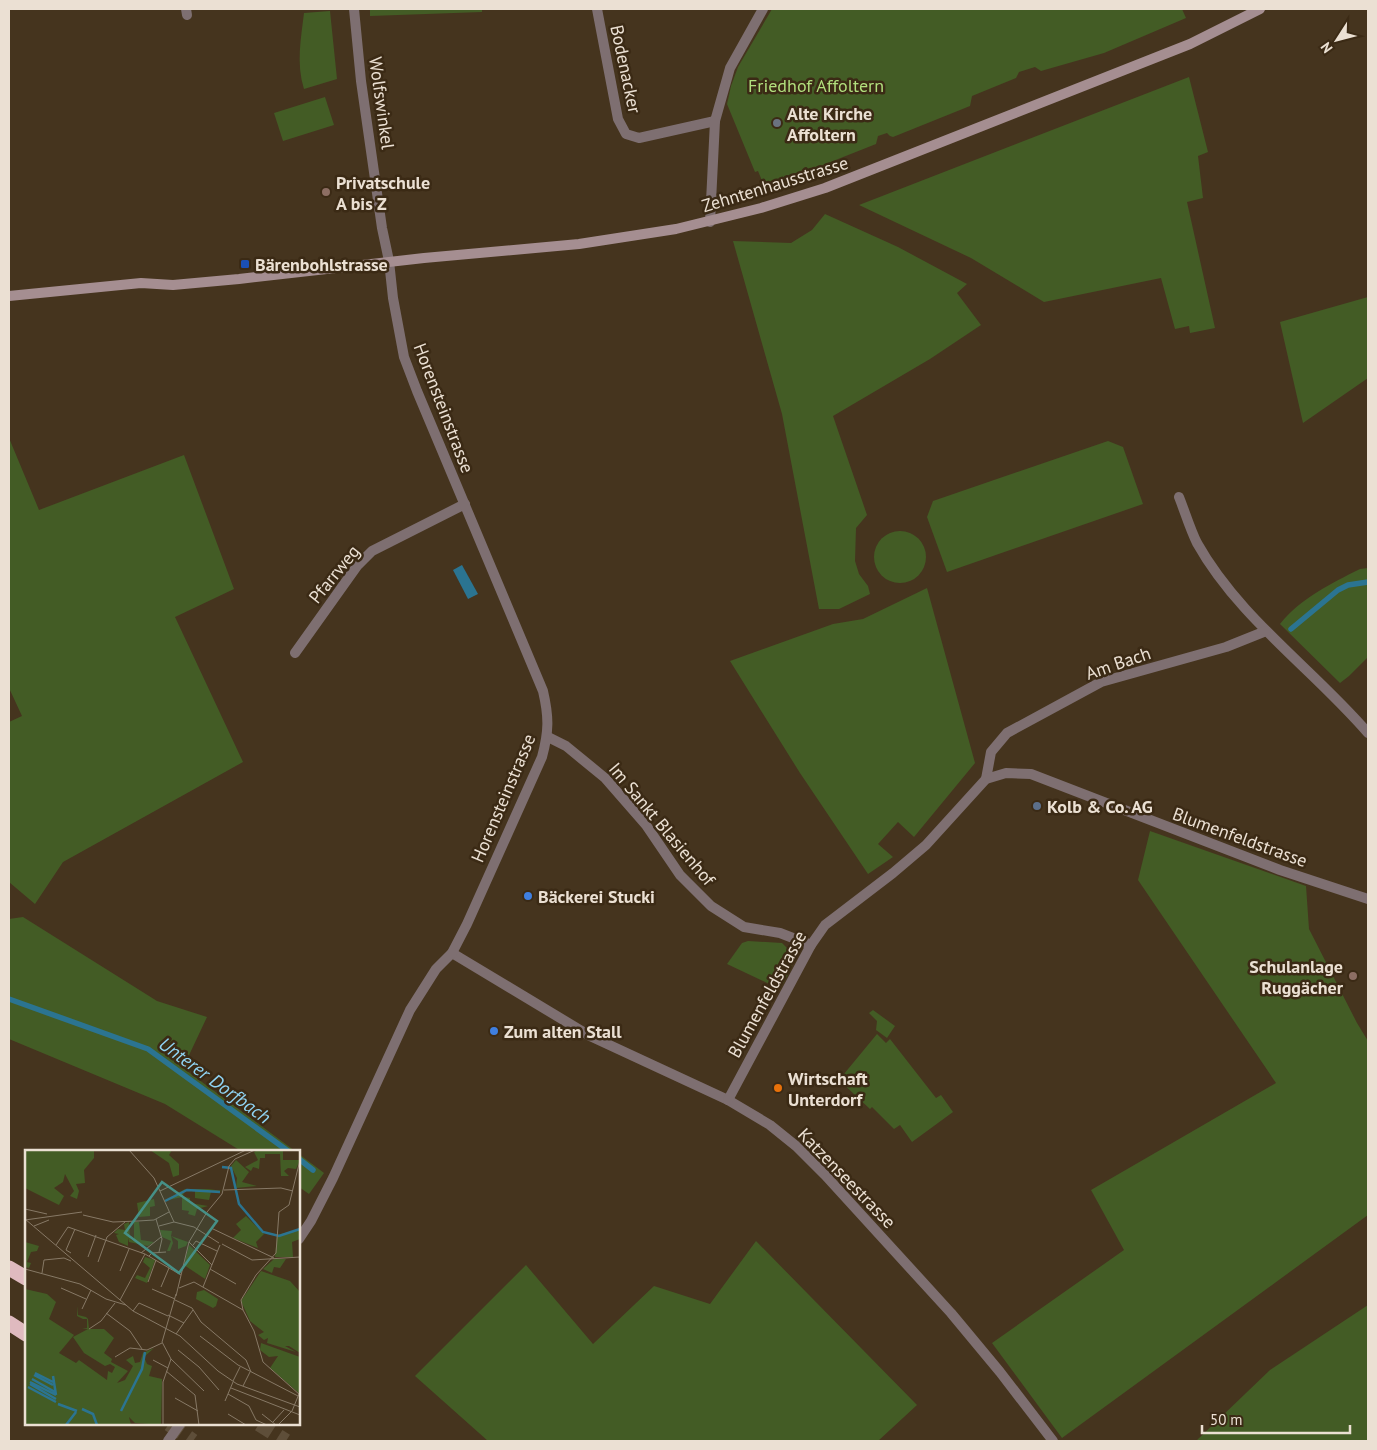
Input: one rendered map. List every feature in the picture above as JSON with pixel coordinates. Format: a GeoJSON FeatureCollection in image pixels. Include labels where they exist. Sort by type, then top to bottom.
{"type":"FeatureCollection","features":[{"type":"Feature","properties":{"kind":"highway"},"geometry":{"type":"LineString","coordinates":[[9,1268],[25,1277]]}},
{"type":"Feature","properties":{"kind":"highway"},"geometry":{"type":"LineString","coordinates":[[9,1323],[25,1333]]}},
{"type":"Feature","properties":{"kind":"street","name":"Wolfswinkel"},"geometry":{"type":"LineString","coordinates":[[354,9],[361,81],[382,228],[389,261]]}},
{"type":"Feature","properties":{"kind":"street","name":"Bodenacker"},"geometry":{"type":"LineString","coordinates":[[597,9],[618,119],[626,134],[639,138],[715,121]]}},
{"type":"Feature","properties":{"kind":"street"},"geometry":{"type":"LineString","coordinates":[[710,222],[715,121],[730,68],[763,9]]}},
{"type":"Feature","properties":{"kind":"street","name":"Zehntenhausstrasse"},"geometry":{"type":"LineString","coordinates":[[389,261],[579,244],[676,230],[761,208],[825,188],[1190,44],[1260,9]]}},
{"type":"Feature","properties":{"kind":"street"},"geometry":{"type":"LineString","coordinates":[[9,296],[141,283],[174,285],[389,261]]}},
{"type":"Feature","properties":{"kind":"street","name":"Horensteinstrasse"},"geometry":{"type":"LineString","coordinates":[[300,1238],[311,1221],[333,1178],[410,1010],[436,968],[452,953],[467,924],[542,757],[548,737],[549,714],[543,691],[404,357],[393,298],[389,261]]}},
{"type":"Feature","properties":{"kind":"street"},"geometry":{"type":"LineString","coordinates":[[1179,497],[1197,542],[1222,580],[1266,631],[1350,712],[1368,733]]}},
{"type":"Feature","properties":{"kind":"street","name":"Pfarrweg"},"geometry":{"type":"LineString","coordinates":[[296,652],[357,566],[372,551],[465,504]]}},
{"type":"Feature","properties":{"kind":"street","name":"Am Bach"},"geometry":{"type":"LineString","coordinates":[[986,779],[991,752],[1006,733],[1101,682],[1226,647],[1266,631]]}},
{"type":"Feature","properties":{"kind":"street","name":"Im Sankt Blasienhof"},"geometry":{"type":"LineString","coordinates":[[548,737],[566,746],[605,778],[646,824],[680,875],[711,906],[744,927],[780,933],[811,945]]}},
{"type":"Feature","properties":{"kind":"street","name":"Blumenfeldstrasse"},"geometry":{"type":"LineString","coordinates":[[728,1100],[811,945],[826,925],[926,845],[986,779],[1006,773],[1031,774],[1280,870],[1368,899]]}},
{"type":"Feature","properties":{"kind":"street","name":"Katzenseestrasse"},"geometry":{"type":"LineString","coordinates":[[452,953],[590,1036],[728,1100],[770,1125],[796,1146],[825,1175],[951,1313],[1000,1372],[1053,1441]]}},
{"type":"Feature","properties":{"kind":"street"},"geometry":{"type":"LineString","coordinates":[[168,1441],[179,1425]]}},
{"type":"Feature","properties":{"kind":"green space"},"geometry":{"type":"Polygon","coordinates":[[[370,9],[482,9],[482,12],[370,16],[370,9]]]}},
{"type":"Feature","properties":{"kind":"green space","name":"Friedhof Affoltern"},"geometry":{"type":"Polygon","coordinates":[[[772,9],[1182,9],[1186,18],[1104,53],[1041,71],[1035,67],[1019,72],[1016,78],[972,96],[970,106],[893,137],[887,133],[878,136],[876,144],[765,188],[758,171],[755,172],[727,104],[738,67],[772,9]]]}},
{"type":"Feature","properties":{"kind":"green space"},"geometry":{"type":"Polygon","coordinates":[[[330,11],[337,79],[304,89],[300,61],[304,13],[330,11]]]}},
{"type":"Feature","properties":{"kind":"green space"},"geometry":{"type":"Polygon","coordinates":[[[1189,77],[1208,152],[1198,156],[1203,198],[1187,202],[1215,328],[1190,333],[1189,326],[1175,329],[1161,278],[1044,302],[971,258],[859,205],[1189,77]]]}},
{"type":"Feature","properties":{"kind":"green space"},"geometry":{"type":"Polygon","coordinates":[[[325,97],[334,125],[283,141],[274,113],[325,97]]]}},
{"type":"Feature","properties":{"kind":"green space"},"geometry":{"type":"Polygon","coordinates":[[[825,214],[898,247],[967,284],[957,293],[981,325],[930,359],[833,416],[867,515],[856,528],[855,561],[859,574],[868,586],[870,594],[839,609],[819,609],[782,414],[733,241],[791,243],[812,230],[825,214]]]}},
{"type":"Feature","properties":{"kind":"green space"},"geometry":{"type":"Polygon","coordinates":[[[1368,297],[1368,378],[1303,423],[1280,322],[1368,297]]]}},
{"type":"Feature","properties":{"kind":"green space"},"geometry":{"type":"Polygon","coordinates":[[[9,438],[39,510],[184,455],[234,589],[175,617],[243,762],[63,862],[35,904],[9,882],[9,722],[22,716],[9,688],[9,438]]]}},
{"type":"Feature","properties":{"kind":"green space"},"geometry":{"type":"Polygon","coordinates":[[[1108,441],[1123,447],[1143,504],[947,572],[927,517],[933,501],[1108,441]]]}},
{"type":"Feature","properties":{"kind":"green space"},"geometry":{"type":"Polygon","coordinates":[[[900,531],[910,533],[918,539],[924,547],[926,557],[924,567],[918,575],[910,581],[900,583],[890,581],[882,575],[876,567],[874,557],[876,547],[882,539],[890,533],[900,531]]]}},
{"type":"Feature","properties":{"kind":"green space"},"geometry":{"type":"Polygon","coordinates":[[[1368,568],[1368,657],[1340,683],[1280,624],[1297,607],[1317,592],[1360,569],[1368,568]]]}},
{"type":"Feature","properties":{"kind":"green space"},"geometry":{"type":"Polygon","coordinates":[[[927,588],[975,763],[914,837],[898,822],[878,844],[893,857],[868,874],[800,773],[730,661],[833,624],[863,619],[927,588]]]}},
{"type":"Feature","properties":{"kind":"green space"},"geometry":{"type":"Polygon","coordinates":[[[1150,831],[1306,886],[1309,929],[1368,1041],[1368,1215],[1062,1438],[992,1343],[1124,1250],[1091,1190],[1276,1083],[1138,880],[1150,831]]]}},
{"type":"Feature","properties":{"kind":"green space"},"geometry":{"type":"Polygon","coordinates":[[[23,917],[157,1001],[207,1017],[183,1068],[294,1150],[239,1150],[165,1104],[9,1039],[9,919],[23,917]]]}},
{"type":"Feature","properties":{"kind":"green space"},"geometry":{"type":"Polygon","coordinates":[[[748,941],[782,943],[787,948],[792,967],[780,989],[727,964],[742,943],[748,941]]]}},
{"type":"Feature","properties":{"kind":"green space"},"geometry":{"type":"Polygon","coordinates":[[[873,1010],[895,1026],[887,1038],[876,1030],[877,1021],[869,1013],[873,1010]]]}},
{"type":"Feature","properties":{"kind":"green space"},"geometry":{"type":"Polygon","coordinates":[[[877,1034],[886,1043],[890,1039],[936,1098],[941,1095],[953,1112],[912,1142],[900,1125],[894,1129],[872,1107],[870,1109],[839,1080],[877,1034]]]}},
{"type":"Feature","properties":{"kind":"green space"},"geometry":{"type":"Polygon","coordinates":[[[300,1155],[324,1173],[309,1194],[300,1188],[300,1155]]]}},
{"type":"Feature","properties":{"kind":"green space"},"geometry":{"type":"Polygon","coordinates":[[[756,1241],[917,1405],[878,1441],[488,1441],[415,1376],[526,1265],[593,1344],[654,1286],[710,1304],[756,1241]]]}},
{"type":"Feature","properties":{"kind":"green space"},"geometry":{"type":"Polygon","coordinates":[[[1368,1305],[1368,1441],[1196,1441],[1270,1370],[1368,1305]]]}},
{"type":"Feature","properties":{"kind":"water"},"geometry":{"type":"Polygon","coordinates":[[[462,565],[478,594],[468,599],[453,570],[462,565]]]}},
{"type":"Feature","properties":{"kind":"waterway"},"geometry":{"type":"LineString","coordinates":[[1291,629],[1338,590],[1348,585],[1368,582]]}},
{"type":"Feature","properties":{"kind":"waterway","name":"Unterer Dorfbach"},"geometry":{"type":"LineString","coordinates":[[9,999],[148,1049],[287,1150]]}},
{"type":"Feature","properties":{"kind":"waterway","name":"Unterer Dorfbach"},"geometry":{"type":"LineString","coordinates":[[300,1160],[313,1170]]}},
{"type":"Feature","properties":{"kind":"tunnel"},"geometry":{"type":"LineString","coordinates":[[170,1425],[193,1441]]}},
{"type":"Feature","properties":{"kind":"tunnel"},"geometry":{"type":"LineString","coordinates":[[261,1425],[286,1441]]}},
{"type":"Feature","properties":{"kind":"place","name":"Alte Kirche Affoltern"},"geometry":{"type":"Point","coordinates":[777,123]}},
{"type":"Feature","properties":{"kind":"place","name":"Privatschule A bis Z"},"geometry":{"type":"Point","coordinates":[326,192]}},
{"type":"Feature","properties":{"kind":"place","name":"Bärenbohlstrasse"},"geometry":{"type":"Point","coordinates":[245,264]}},
{"type":"Feature","properties":{"kind":"place","name":"Kolb & Co. AG"},"geometry":{"type":"Point","coordinates":[1037,806]}},
{"type":"Feature","properties":{"kind":"place","name":"Bäckerei Stucki"},"geometry":{"type":"Point","coordinates":[528,896]}},
{"type":"Feature","properties":{"kind":"place","name":"Schulanlage Ruggächer"},"geometry":{"type":"Point","coordinates":[1353,976]}},
{"type":"Feature","properties":{"kind":"place","name":"Zum alten Stall"},"geometry":{"type":"Point","coordinates":[494,1031]}},
{"type":"Feature","properties":{"kind":"place","name":"Wirtschaft Unterdorf"},"geometry":{"type":"Point","coordinates":[778,1088]}}]}
